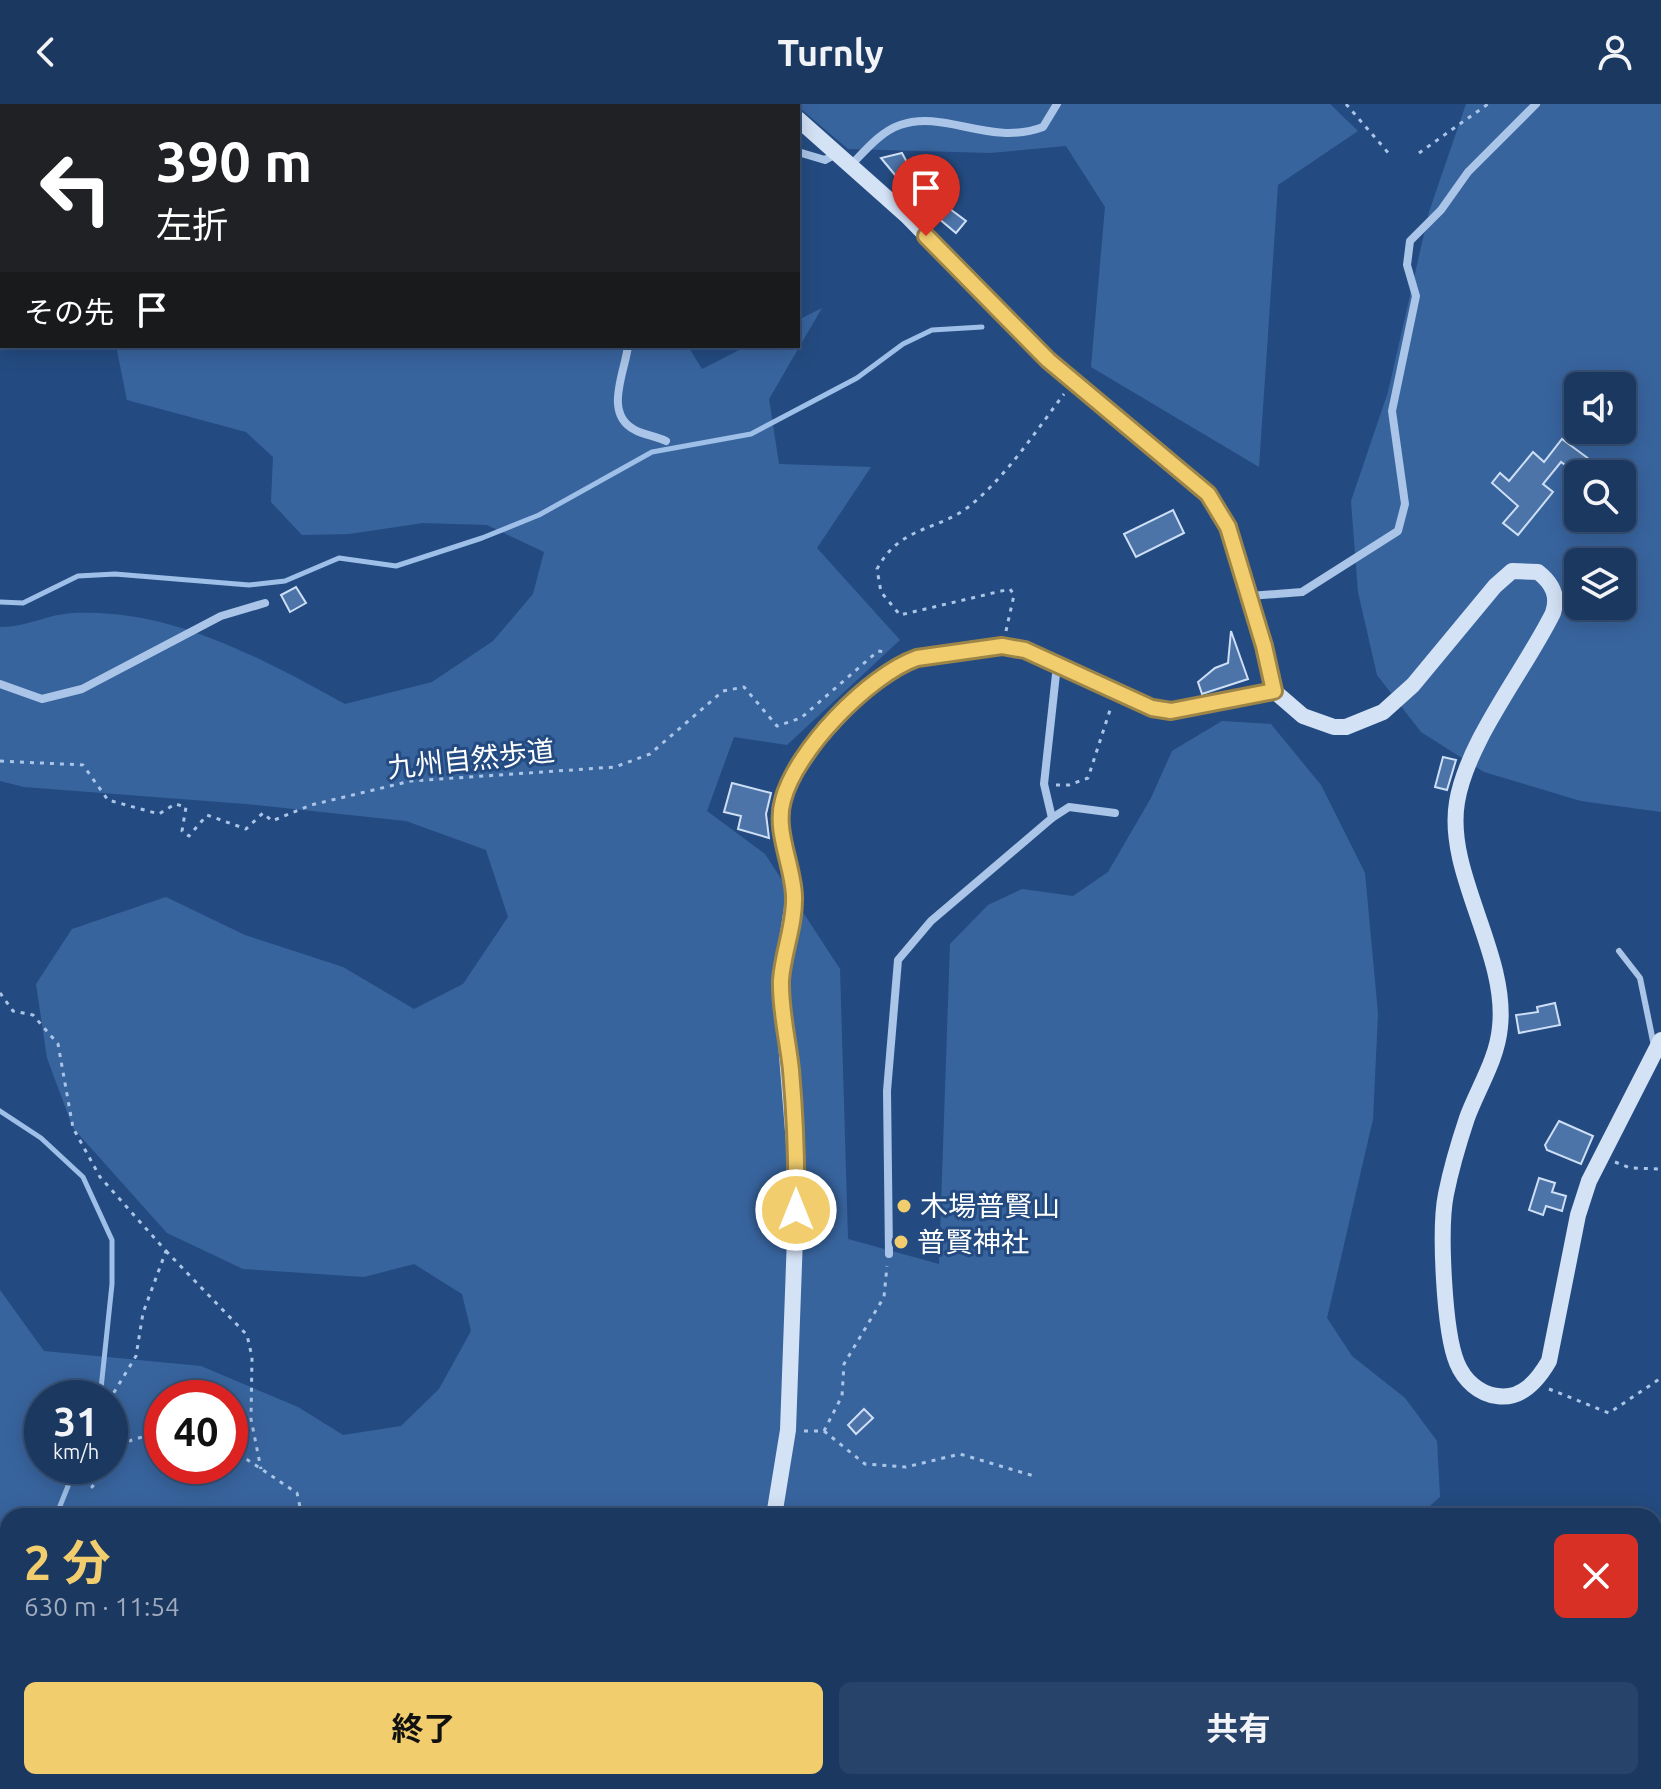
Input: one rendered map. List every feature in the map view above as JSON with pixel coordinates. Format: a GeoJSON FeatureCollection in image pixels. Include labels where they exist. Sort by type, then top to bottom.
{"type":"FeatureCollection","features":[{"type":"Feature","properties":{"kind":"street"},"geometry":{"type":"LineString","coordinates":[[850,165],[880,136],[899,125],[934,122],[1015,136],[1043,127],[1057,104]]}},
{"type":"Feature","properties":{"kind":"street"},"geometry":{"type":"LineString","coordinates":[[1249,596],[1302,592],[1398,531],[1405,504],[1392,411],[1416,296],[1407,265],[1410,241],[1441,210],[1468,172],[1536,104]]}},
{"type":"Feature","properties":{"kind":"street"},"geometry":{"type":"LineString","coordinates":[[800,121],[906,215],[1048,360],[1208,494],[1228,527],[1274,691],[1303,716],[1346,727],[1363,723],[1383,712],[1413,685],[1495,586],[1512,571],[1538,572],[1553,589],[1557,602],[1553,613],[1474,754],[1456,807],[1461,860],[1498,988],[1500,1027],[1494,1053],[1467,1118],[1445,1197],[1444,1263],[1456,1362],[1477,1389],[1496,1396],[1519,1394],[1535,1381],[1553,1349],[1578,1215],[1600,1156],[1658,1046]]}},
{"type":"Feature","properties":{"kind":"street"},"geometry":{"type":"LineString","coordinates":[[800,153],[825,160],[836,153]]}},
{"type":"Feature","properties":{"kind":"street"},"geometry":{"type":"LineString","coordinates":[[628,348],[618,412],[625,423],[636,431],[666,441]]}},
{"type":"Feature","properties":{"kind":"street"},"geometry":{"type":"LineString","coordinates":[[0,684],[42,699],[82,689],[221,616],[265,603]]}},
{"type":"Feature","properties":{"kind":"street"},"geometry":{"type":"LineString","coordinates":[[775,1508],[788,1430],[797,1182],[781,979],[794,895],[781,824],[782,802],[793,776],[818,740],[860,693],[905,662],[1002,646],[1025,650],[1152,708],[1171,711],[1274,691]]}},
{"type":"Feature","properties":{"kind":"street"},"geometry":{"type":"LineString","coordinates":[[1052,818],[1044,784],[1057,664]]}},
{"type":"Feature","properties":{"kind":"street"},"geometry":{"type":"LineString","coordinates":[[889,1254],[887,1091],[898,960],[931,921],[1052,818],[1069,807],[1115,813]]}},
{"type":"Feature","properties":{"kind":"lane"},"geometry":{"type":"LineString","coordinates":[[1619,951],[1640,978],[1658,1046]]}},
{"type":"Feature","properties":{"kind":"path"},"geometry":{"type":"LineString","coordinates":[[1346,104],[1391,156]]}},
{"type":"Feature","properties":{"kind":"path"},"geometry":{"type":"LineString","coordinates":[[1419,153],[1488,104]]}},
{"type":"Feature","properties":{"kind":"path"},"geometry":{"type":"LineString","coordinates":[[1002,646],[1014,595],[1010,589],[900,615],[881,592],[877,569],[902,537],[971,505],[1021,450],[1074,381]]}},
{"type":"Feature","properties":{"kind":"path","name":"九州自然歩道"},"geometry":{"type":"LineString","coordinates":[[0,761],[83,765],[108,800],[159,814],[175,804],[186,807],[182,831],[189,836],[207,815],[246,829],[263,813],[272,821],[311,805],[411,781],[615,767],[650,754],[723,691],[744,687],[777,726],[801,718],[878,651],[892,653],[905,662]]}},
{"type":"Feature","properties":{"kind":"path"},"geometry":{"type":"LineString","coordinates":[[1044,784],[1069,785],[1088,778],[1117,692]]}},
{"type":"Feature","properties":{"kind":"path"},"geometry":{"type":"LineString","coordinates":[[0,993],[13,1011],[33,1015],[58,1044],[73,1128],[100,1177],[247,1335],[252,1357],[251,1419],[261,1469]]}},
{"type":"Feature","properties":{"kind":"path"},"geometry":{"type":"LineString","coordinates":[[1600,1156],[1630,1168],[1661,1169]]}},
{"type":"Feature","properties":{"kind":"path"},"geometry":{"type":"LineString","coordinates":[[121,1380],[136,1356],[143,1313],[166,1251]]}},
{"type":"Feature","properties":{"kind":"path"},"geometry":{"type":"LineString","coordinates":[[824,1431],[842,1396],[844,1364],[884,1297],[889,1254]]}},
{"type":"Feature","properties":{"kind":"path"},"geometry":{"type":"LineString","coordinates":[[1535,1381],[1565,1398],[1609,1413],[1661,1378]]}},
{"type":"Feature","properties":{"kind":"path"},"geometry":{"type":"LineString","coordinates":[[788,1430],[824,1431],[865,1464],[906,1467],[960,1454],[1034,1476]]}},
{"type":"Feature","properties":{"kind":"path"},"geometry":{"type":"LineString","coordinates":[[248,1460],[297,1493],[300,1508]]}},
{"type":"Feature","properties":{"kind":"shaded area"},"geometry":{"type":"Polygon","coordinates":[[[800,104],[1330,104],[1358,131],[1278,185],[1259,467],[1091,367],[1105,207],[1066,146],[990,153],[848,149],[800,108],[800,104]]]}},
{"type":"Feature","properties":{"kind":"shaded area"},"geometry":{"type":"Polygon","coordinates":[[[1466,104],[1661,104],[1661,812],[1581,801],[1484,772],[1421,732],[1377,675],[1358,592],[1351,501],[1388,392],[1429,212],[1466,104]]]}},
{"type":"Feature","properties":{"kind":"shaded area"},"geometry":{"type":"Polygon","coordinates":[[[822,308],[800,346],[800,319],[822,308]]]}},
{"type":"Feature","properties":{"kind":"shaded area"},"geometry":{"type":"Polygon","coordinates":[[[116,348],[689,348],[702,369],[743,348],[799,348],[769,399],[779,464],[871,467],[817,548],[900,640],[787,745],[734,737],[707,811],[765,854],[840,969],[848,1239],[939,1264],[950,944],[988,905],[1022,889],[1073,896],[1108,872],[1151,798],[1172,751],[1222,721],[1271,724],[1321,785],[1365,873],[1378,1014],[1373,1119],[1327,1318],[1352,1356],[1405,1398],[1437,1441],[1440,1497],[1428,1508],[0,1508],[0,1290],[44,1351],[201,1366],[234,1380],[144,1380],[144,1484],[248,1484],[248,1386],[298,1407],[343,1435],[401,1426],[439,1389],[471,1331],[462,1294],[414,1264],[364,1277],[243,1269],[167,1233],[73,1128],[47,1058],[36,984],[72,929],[166,897],[245,935],[343,967],[414,1009],[463,984],[508,917],[486,850],[406,821],[246,804],[24,787],[0,781],[0,627],[73,613],[145,619],[214,639],[345,704],[432,682],[493,641],[533,594],[544,552],[487,525],[423,523],[349,534],[302,535],[271,502],[273,457],[246,432],[127,400],[116,348]]]}},
{"type":"Feature","properties":{"kind":"building"},"geometry":{"type":"Polygon","coordinates":[[[902,153],[910,168],[920,159],[938,188],[925,197],[917,187],[910,193],[881,158],[902,153]]]}},
{"type":"Feature","properties":{"kind":"building"},"geometry":{"type":"Polygon","coordinates":[[[946,206],[966,221],[956,233],[937,217],[946,206]]]}},
{"type":"Feature","properties":{"kind":"building"},"geometry":{"type":"Polygon","coordinates":[[[1562,439],[1564,444],[1569,444],[1590,460],[1564,460],[1564,464],[1561,462],[1543,484],[1553,492],[1518,535],[1503,523],[1518,506],[1492,483],[1500,473],[1509,481],[1533,452],[1544,462],[1562,439]]]}},
{"type":"Feature","properties":{"kind":"building"},"geometry":{"type":"Polygon","coordinates":[[[1173,510],[1184,533],[1136,557],[1124,534],[1173,510]]]}},
{"type":"Feature","properties":{"kind":"building"},"geometry":{"type":"Polygon","coordinates":[[[296,587],[306,603],[290,612],[281,595],[296,587]]]}},
{"type":"Feature","properties":{"kind":"building"},"geometry":{"type":"Polygon","coordinates":[[[1231,631],[1248,679],[1202,694],[1198,682],[1215,668],[1228,663],[1231,631]]]}},
{"type":"Feature","properties":{"kind":"building"},"geometry":{"type":"Polygon","coordinates":[[[1443,757],[1456,760],[1447,790],[1435,787],[1443,757]]]}},
{"type":"Feature","properties":{"kind":"building"},"geometry":{"type":"Polygon","coordinates":[[[732,783],[771,793],[766,814],[769,838],[738,829],[741,816],[724,812],[732,783]]]}},
{"type":"Feature","properties":{"kind":"building"},"geometry":{"type":"Polygon","coordinates":[[[1555,1003],[1560,1025],[1519,1033],[1516,1015],[1538,1012],[1537,1007],[1555,1003]]]}},
{"type":"Feature","properties":{"kind":"building"},"geometry":{"type":"Polygon","coordinates":[[[1559,1121],[1593,1136],[1581,1164],[1547,1150],[1545,1145],[1559,1121]]]}},
{"type":"Feature","properties":{"kind":"building"},"geometry":{"type":"Polygon","coordinates":[[[1539,1178],[1555,1183],[1552,1192],[1566,1196],[1562,1211],[1546,1206],[1543,1215],[1529,1210],[1539,1178]]]}},
{"type":"Feature","properties":{"kind":"building"},"geometry":{"type":"Polygon","coordinates":[[[864,1409],[873,1418],[856,1434],[848,1425],[864,1409]]]}},
{"type":"Feature","properties":{"kind":"waterway"},"geometry":{"type":"LineString","coordinates":[[0,602],[23,603],[78,576],[115,574],[249,585],[285,581],[339,558],[396,566],[482,538],[539,515],[652,452],[751,434],[857,378],[903,344],[932,330],[982,327]]}},
{"type":"Feature","properties":{"kind":"waterway"},"geometry":{"type":"LineString","coordinates":[[0,1111],[41,1138],[83,1177],[112,1240],[112,1284],[102,1380]]}},
{"type":"Feature","properties":{"kind":"waterway"},"geometry":{"type":"LineString","coordinates":[[59,1508],[69,1484]]}},
{"type":"Feature","properties":{"kind":"place","name":"木場普賢山"},"geometry":{"type":"Point","coordinates":[904,1206]}},
{"type":"Feature","properties":{"kind":"place","name":"普賢神社"},"geometry":{"type":"Point","coordinates":[901,1242]}},
{"type":"Feature","properties":{"kind":"route"},"geometry":{"type":"LineString","coordinates":[[796,1210],[791,1071],[781,979],[794,895],[781,824],[782,802],[793,776],[818,740],[860,693],[905,662],[917,658],[1002,646],[1025,650],[1152,708],[1171,711],[1274,691],[1264,646],[1228,527],[1208,494],[1197,481],[1048,360],[926,236]]}}]}
